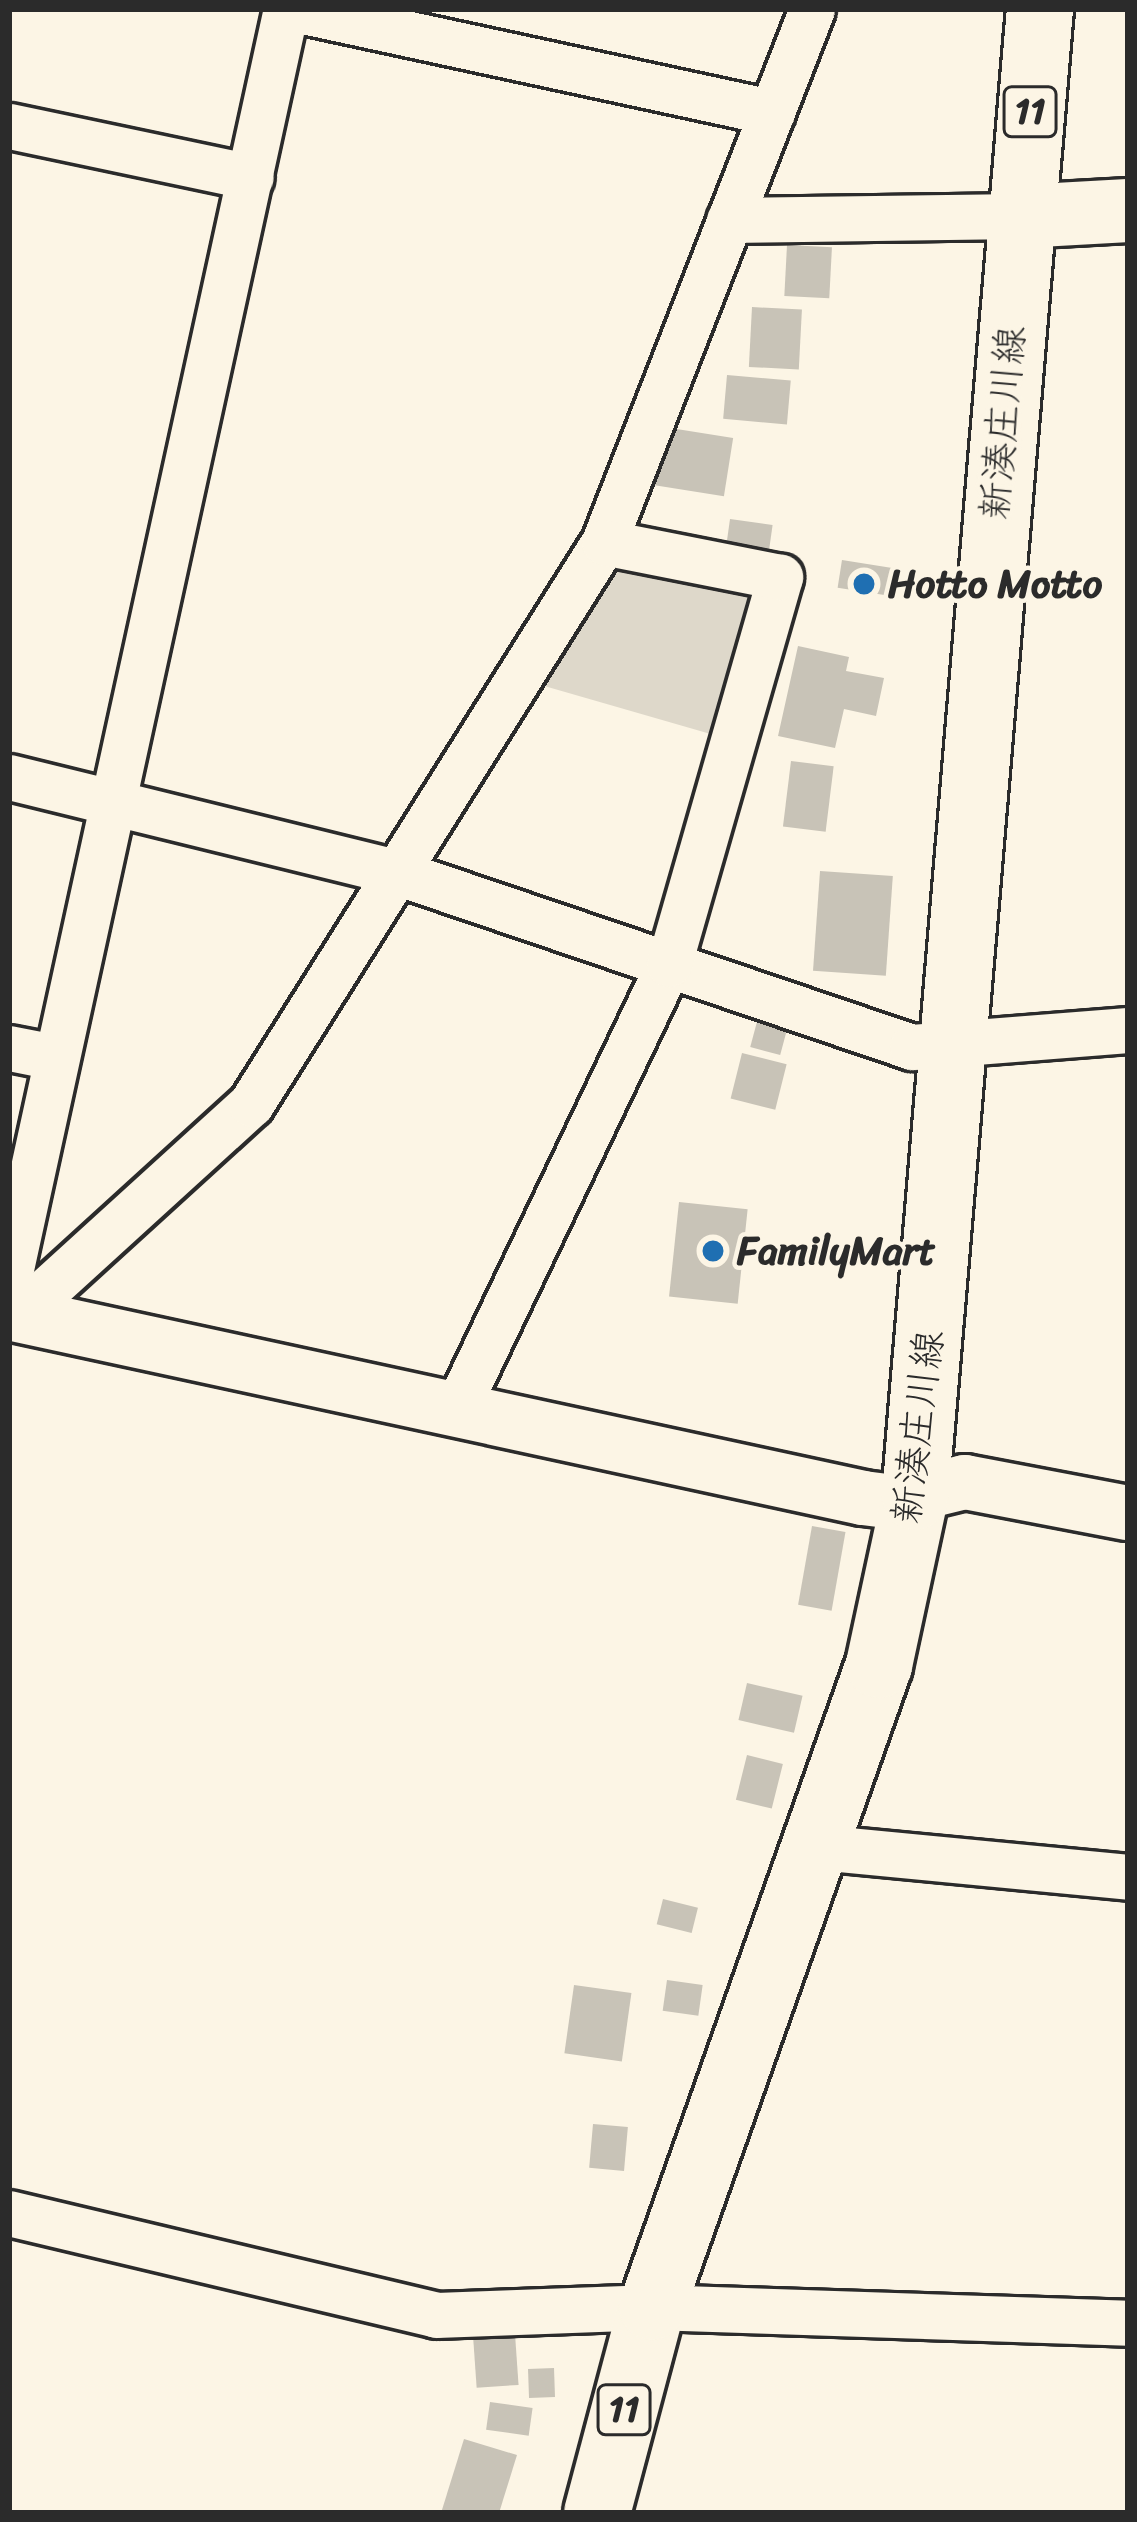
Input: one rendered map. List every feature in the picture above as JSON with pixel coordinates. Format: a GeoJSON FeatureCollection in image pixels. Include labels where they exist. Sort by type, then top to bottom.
{"type":"FeatureCollection","features":[{"type":"Feature","properties":{"kind":"main road","name":"新湊庄川線"},"geometry":{"type":"LineString","coordinates":[[597,2513],[652,2307],[879,1665],[914,1497],[1040,9]]}},
{"type":"Feature","properties":{"kind":"main road"},"geometry":{"type":"LineString","coordinates":[[1020,216],[1128,210]]}},
{"type":"Feature","properties":{"kind":"street"},"geometry":{"type":"LineString","coordinates":[[12,1302],[55,1057],[109,799],[290,9],[772,112]]}},
{"type":"Feature","properties":{"kind":"street"},"geometry":{"type":"LineString","coordinates":[[12,1302],[251,1104],[604,542],[812,9]]}},
{"type":"Feature","properties":{"kind":"street"},"geometry":{"type":"LineString","coordinates":[[9,125],[250,177]]}},
{"type":"Feature","properties":{"kind":"street"},"geometry":{"type":"LineString","coordinates":[[729,220],[1020,216]]}},
{"type":"Feature","properties":{"kind":"street"},"geometry":{"type":"LineString","coordinates":[[456,1410],[669,964],[780,577],[604,542]]}},
{"type":"Feature","properties":{"kind":"street"},"geometry":{"type":"LineString","coordinates":[[9,777],[399,873],[902,1044],[1128,1030]]}},
{"type":"Feature","properties":{"kind":"street"},"geometry":{"type":"LineString","coordinates":[[9,1048],[55,1057]]}},
{"type":"Feature","properties":{"kind":"street"},"geometry":{"type":"LineString","coordinates":[[12,1302],[456,1410],[862,1498],[914,1497],[965,1483],[1128,1513]]}},
{"type":"Feature","properties":{"kind":"street"},"geometry":{"type":"LineString","coordinates":[[818,1847],[1128,1877]]}},
{"type":"Feature","properties":{"kind":"street"},"geometry":{"type":"LineString","coordinates":[[9,2212],[436,2315],[652,2307],[1128,2323]]}},
{"type":"Feature","properties":{"kind":"shaded area"},"geometry":{"type":"Polygon","coordinates":[[[604,558],[774,591],[721,737],[527,681],[604,558]]]}},
{"type":"Feature","properties":{"kind":"building"},"geometry":{"type":"Polygon","coordinates":[[[787,245],[832,247],[829,298],[784,296],[787,245]]]}},
{"type":"Feature","properties":{"kind":"building"},"geometry":{"type":"Polygon","coordinates":[[[752,307],[802,310],[799,370],[749,367],[752,307]]]}},
{"type":"Feature","properties":{"kind":"building"},"geometry":{"type":"Polygon","coordinates":[[[727,375],[791,381],[787,424],[723,419],[727,375]]]}},
{"type":"Feature","properties":{"kind":"building"},"geometry":{"type":"Polygon","coordinates":[[[664,427],[733,438],[724,496],[655,485],[664,427]]]}},
{"type":"Feature","properties":{"kind":"building"},"geometry":{"type":"Polygon","coordinates":[[[730,519],[773,525],[768,559],[725,553],[730,519]]]}},
{"type":"Feature","properties":{"kind":"building"},"geometry":{"type":"Polygon","coordinates":[[[842,560],[903,570],[899,597],[838,588],[842,560]]]}},
{"type":"Feature","properties":{"kind":"building"},"geometry":{"type":"Polygon","coordinates":[[[798,646],[849,657],[846,671],[884,678],[876,716],[844,709],[835,748],[778,736],[798,646]]]}},
{"type":"Feature","properties":{"kind":"building"},"geometry":{"type":"Polygon","coordinates":[[[791,761],[834,766],[826,832],[783,827],[791,761]]]}},
{"type":"Feature","properties":{"kind":"building"},"geometry":{"type":"Polygon","coordinates":[[[820,871],[893,876],[886,976],[813,971],[820,871]]]}},
{"type":"Feature","properties":{"kind":"building"},"geometry":{"type":"Polygon","coordinates":[[[758,1018],[788,1026],[780,1055],[750,1047],[758,1018]]]}},
{"type":"Feature","properties":{"kind":"building"},"geometry":{"type":"Polygon","coordinates":[[[742,1053],[787,1064],[775,1110],[731,1099],[742,1053]]]}},
{"type":"Feature","properties":{"kind":"building"},"geometry":{"type":"Polygon","coordinates":[[[679,1202],[748,1209],[738,1304],[669,1296],[679,1202]]]}},
{"type":"Feature","properties":{"kind":"building"},"geometry":{"type":"Polygon","coordinates":[[[812,1526],[845,1532],[832,1611],[798,1605],[812,1526]]]}},
{"type":"Feature","properties":{"kind":"building"},"geometry":{"type":"Polygon","coordinates":[[[747,1683],[803,1696],[794,1733],[738,1720],[747,1683]]]}},
{"type":"Feature","properties":{"kind":"building"},"geometry":{"type":"Polygon","coordinates":[[[747,1755],[783,1764],[772,1809],[736,1800],[747,1755]]]}},
{"type":"Feature","properties":{"kind":"building"},"geometry":{"type":"Polygon","coordinates":[[[663,1899],[698,1908],[692,1933],[657,1924],[663,1899]]]}},
{"type":"Feature","properties":{"kind":"building"},"geometry":{"type":"Polygon","coordinates":[[[667,1980],[703,1985],[698,2016],[663,2011],[667,1980]]]}},
{"type":"Feature","properties":{"kind":"building"},"geometry":{"type":"Polygon","coordinates":[[[574,1985],[631,1993],[622,2061],[564,2053],[574,1985]]]}},
{"type":"Feature","properties":{"kind":"building"},"geometry":{"type":"Polygon","coordinates":[[[593,2124],[628,2127],[624,2171],[589,2168],[593,2124]]]}},
{"type":"Feature","properties":{"kind":"building"},"geometry":{"type":"Polygon","coordinates":[[[515,2334],[519,2385],[477,2388],[473,2337],[515,2334]]]}},
{"type":"Feature","properties":{"kind":"building"},"geometry":{"type":"Polygon","coordinates":[[[554,2368],[555,2397],[529,2398],[528,2369],[554,2368]]]}},
{"type":"Feature","properties":{"kind":"building"},"geometry":{"type":"Polygon","coordinates":[[[490,2402],[533,2408],[529,2436],[486,2430],[490,2402]]]}},
{"type":"Feature","properties":{"kind":"building"},"geometry":{"type":"Polygon","coordinates":[[[464,2439],[517,2455],[499,2513],[441,2513],[464,2439]]]}},
{"type":"Feature","properties":{"kind":"place","name":"Hotto Motto"},"geometry":{"type":"Point","coordinates":[864,584]}},
{"type":"Feature","properties":{"kind":"place","name":"FamilyMart"},"geometry":{"type":"Point","coordinates":[713,1251]}}]}
